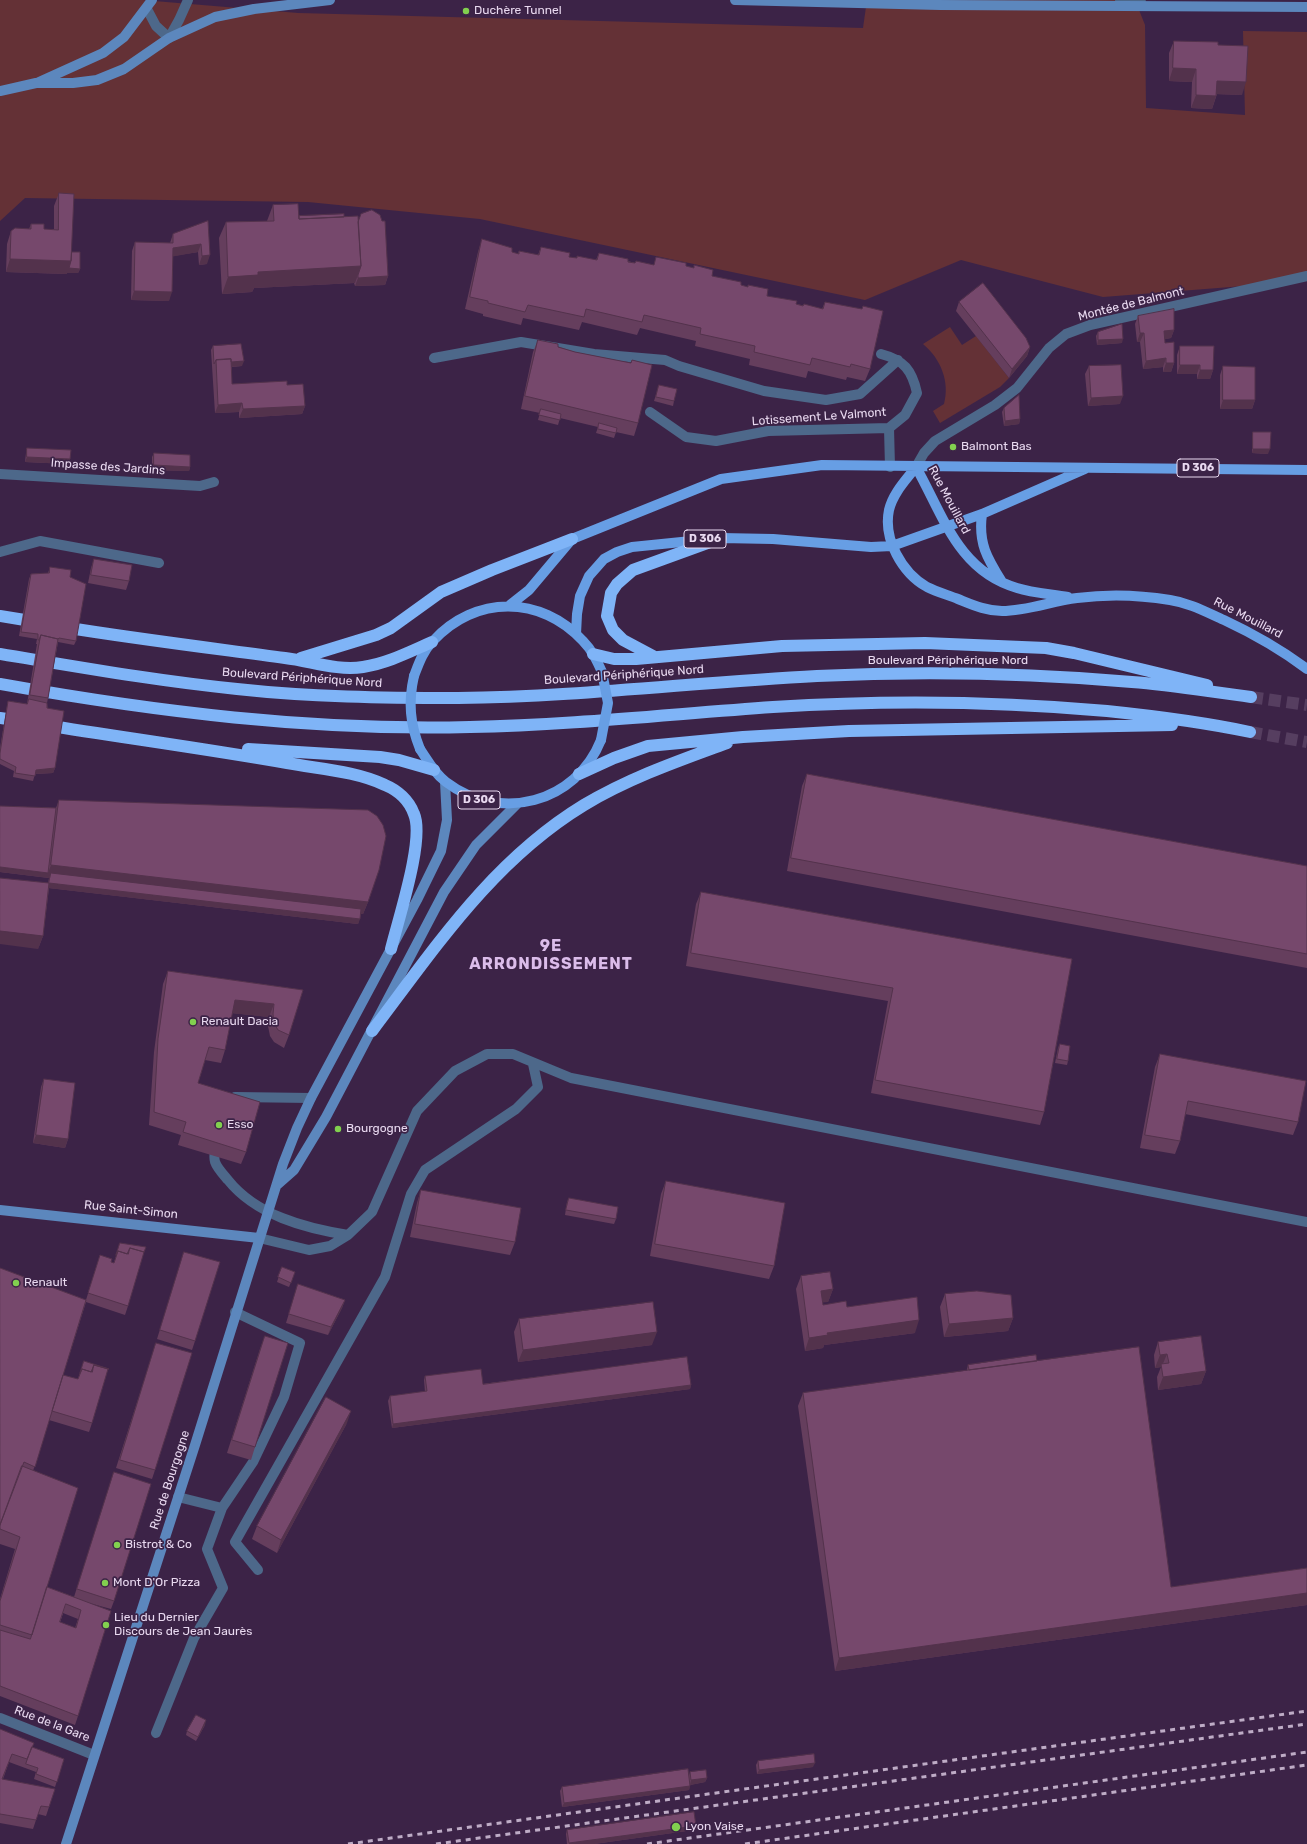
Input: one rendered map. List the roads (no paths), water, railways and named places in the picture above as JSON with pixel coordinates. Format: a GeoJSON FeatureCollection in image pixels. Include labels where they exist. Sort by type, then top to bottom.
{"type":"FeatureCollection","features":[{"type":"Feature","properties":{"kind":"highway"},"geometry":{"type":"LineString","coordinates":[[653,656],[623,640],[613,630],[607,616],[611,593],[617,584],[632,570],[722,538]]}},
{"type":"Feature","properties":{"kind":"highway"},"geometry":{"type":"LineString","coordinates":[[298,659],[376,635],[391,628],[441,592],[492,570],[572,539]]}},
{"type":"Feature","properties":{"kind":"highway"},"geometry":{"type":"LineString","coordinates":[[0,616],[122,637],[298,659],[345,668],[364,667],[391,660],[432,642]]}},
{"type":"Feature","properties":{"kind":"highway","name":"Boulevard Périphérique Nord"},"geometry":{"type":"LineString","coordinates":[[0,654],[116,674],[175,682],[255,691],[366,697],[461,698],[551,694],[817,676],[955,673],[1048,676],[1136,682],[1251,697],[1168,674],[1046,648],[925,643],[782,646],[653,656]]}},
{"type":"Feature","properties":{"kind":"highway"},"geometry":{"type":"LineString","coordinates":[[593,654],[614,659],[653,656]]}},
{"type":"Feature","properties":{"kind":"highway"},"geometry":{"type":"LineString","coordinates":[[0,684],[166,711],[254,721],[341,727],[472,727],[559,724],[775,707],[865,703],[944,703],[1019,704],[1084,709],[1213,724],[1250,732]]}},
{"type":"Feature","properties":{"kind":"highway"},"geometry":{"type":"LineString","coordinates":[[0,718],[193,746],[363,777],[384,784],[406,800],[415,814],[417,843],[391,949]]}},
{"type":"Feature","properties":{"kind":"highway"},"geometry":{"type":"LineString","coordinates":[[579,774],[619,756],[648,746],[743,737],[849,731],[1213,724]]}},
{"type":"Feature","properties":{"kind":"highway"},"geometry":{"type":"LineString","coordinates":[[372,1031],[467,906],[517,855],[541,835],[583,806],[640,776],[743,737]]}},
{"type":"Feature","properties":{"kind":"highway"},"geometry":{"type":"LineString","coordinates":[[193,746],[380,757],[399,760],[434,770]]}},
{"type":"Feature","properties":{"kind":"main road","name":"D 306"},"geometry":{"type":"LineString","coordinates":[[510,605],[529,590],[572,539],[720,479],[822,465],[890,467],[1307,470]]}},
{"type":"Feature","properties":{"kind":"main road","name":"Rue Mouillard"},"geometry":{"type":"LineString","coordinates":[[1076,598],[1022,609],[1002,611],[982,608],[927,587],[906,568],[892,546],[888,527],[889,511],[894,496],[916,467],[968,559],[978,569],[1002,582],[1017,588],[1076,598],[1145,597],[1171,600],[1198,607],[1273,644],[1307,669]]}},
{"type":"Feature","properties":{"kind":"main road","name":"D 306"},"geometry":{"type":"LineString","coordinates":[[576,634],[577,614],[584,585],[595,567],[604,559],[617,552],[632,547],[722,538],[773,539],[871,547],[892,546],[982,514],[1089,468]]}},
{"type":"Feature","properties":{"kind":"main road","name":"Rue Mouillard"},"geometry":{"type":"LineString","coordinates":[[982,514],[980,531],[984,549],[1002,582]]}},
{"type":"Feature","properties":{"kind":"main road","name":"D 306"},"geometry":{"type":"LineString","coordinates":[[510,605],[529,608],[554,617],[576,634],[593,654],[602,672],[608,703],[601,740],[597,750],[579,774],[553,793],[517,804],[478,800],[445,782],[434,770],[420,749],[413,729],[410,708],[410,692],[420,658],[432,642],[447,627],[467,614],[510,605]]}},
{"type":"Feature","properties":{"kind":"street"},"geometry":{"type":"LineString","coordinates":[[169,38],[188,0]]}},
{"type":"Feature","properties":{"kind":"street"},"geometry":{"type":"LineString","coordinates":[[286,0],[301,3]]}},
{"type":"Feature","properties":{"kind":"street"},"geometry":{"type":"LineString","coordinates":[[0,91],[36,83],[73,82],[106,77],[124,69],[169,38],[215,17],[254,9],[330,0]]}},
{"type":"Feature","properties":{"kind":"street"},"geometry":{"type":"LineString","coordinates":[[734,0],[1307,7]]}},
{"type":"Feature","properties":{"kind":"street"},"geometry":{"type":"LineString","coordinates":[[1120,0],[1169,6]]}},
{"type":"Feature","properties":{"kind":"street"},"geometry":{"type":"LineString","coordinates":[[150,2],[156,26],[169,38]]}},
{"type":"Feature","properties":{"kind":"street"},"geometry":{"type":"LineString","coordinates":[[36,83],[103,53],[124,37],[150,2]]}},
{"type":"Feature","properties":{"kind":"street","name":"Montée de Balmont"},"geometry":{"type":"LineString","coordinates":[[916,467],[924,453],[935,441],[995,405],[1017,388],[1049,348],[1066,334],[1090,325],[1307,276]]}},
{"type":"Feature","properties":{"kind":"street","name":"Lotissement Le Valmont"},"geometry":{"type":"LineString","coordinates":[[434,358],[521,342],[594,354],[665,360],[679,366],[764,391],[826,400],[860,394],[898,360]]}},
{"type":"Feature","properties":{"kind":"street","name":"Lotissement Le Valmont"},"geometry":{"type":"LineString","coordinates":[[650,412],[686,437],[716,441],[768,431],[889,428],[904,415],[917,393],[913,375],[898,360],[881,354]]}},
{"type":"Feature","properties":{"kind":"street"},"geometry":{"type":"LineString","coordinates":[[889,428],[890,467]]}},
{"type":"Feature","properties":{"kind":"street","name":"Impasse des Jardins"},"geometry":{"type":"LineString","coordinates":[[0,474],[200,486],[214,482]]}},
{"type":"Feature","properties":{"kind":"street"},"geometry":{"type":"LineString","coordinates":[[0,552],[40,541],[159,563]]}},
{"type":"Feature","properties":{"kind":"street","name":"Rue de Bourgogne"},"geometry":{"type":"LineString","coordinates":[[66,1844],[178,1497],[276,1185],[297,1128],[311,1098],[391,949],[441,851],[447,820],[445,782]]}},
{"type":"Feature","properties":{"kind":"street"},"geometry":{"type":"LineString","coordinates":[[276,1185],[294,1170],[326,1116],[444,892],[476,845],[517,804]]}},
{"type":"Feature","properties":{"kind":"street"},"geometry":{"type":"LineString","coordinates":[[259,1238],[309,1250],[330,1246],[348,1235],[372,1212],[417,1111],[455,1072],[487,1054],[513,1054],[534,1064],[571,1078],[1307,1222]]}},
{"type":"Feature","properties":{"kind":"street"},"geometry":{"type":"LineString","coordinates":[[258,1570],[235,1542],[384,1276],[411,1194],[424,1170],[516,1109],[538,1087],[534,1064]]}},
{"type":"Feature","properties":{"kind":"street"},"geometry":{"type":"LineString","coordinates":[[225,1113],[227,1106],[235,1097],[311,1098]]}},
{"type":"Feature","properties":{"kind":"street"},"geometry":{"type":"LineString","coordinates":[[219,1134],[213,1155],[216,1166],[241,1195],[267,1212],[321,1231],[348,1235]]}},
{"type":"Feature","properties":{"kind":"street","name":"Rue Saint-Simon"},"geometry":{"type":"LineString","coordinates":[[0,1210],[259,1238]]}},
{"type":"Feature","properties":{"kind":"street"},"geometry":{"type":"LineString","coordinates":[[156,1733],[194,1638],[223,1588],[207,1549],[222,1508],[253,1462],[284,1397],[300,1343],[235,1312]]}},
{"type":"Feature","properties":{"kind":"street"},"geometry":{"type":"LineString","coordinates":[[178,1497],[222,1508]]}},
{"type":"Feature","properties":{"kind":"street","name":"Rue de la Gare"},"geometry":{"type":"LineString","coordinates":[[0,1718],[94,1755]]}},
{"type":"Feature","properties":{"kind":"tunnel"},"geometry":{"type":"LineString","coordinates":[[1251,697],[1307,705]]}},
{"type":"Feature","properties":{"kind":"tunnel"},"geometry":{"type":"LineString","coordinates":[[1250,732],[1307,742]]}},
{"type":"Feature","properties":{"kind":"railway"},"geometry":{"type":"LineString","coordinates":[[348,1844],[1307,1711]]}},
{"type":"Feature","properties":{"kind":"railway"},"geometry":{"type":"LineString","coordinates":[[436,1844],[1307,1724]]}},
{"type":"Feature","properties":{"kind":"railway"},"geometry":{"type":"LineString","coordinates":[[647,1844],[1307,1752]]}},
{"type":"Feature","properties":{"kind":"railway"},"geometry":{"type":"LineString","coordinates":[[745,1844],[1307,1765]]}},
{"type":"Feature","properties":{"kind":"place","name":"Duchère Tunnel"},"geometry":{"type":"Point","coordinates":[466,11]}},
{"type":"Feature","properties":{"kind":"place","name":"Balmont Bas"},"geometry":{"type":"Point","coordinates":[953,447]}},
{"type":"Feature","properties":{"kind":"place","name":"Renault Dacia"},"geometry":{"type":"Point","coordinates":[193,1022]}},
{"type":"Feature","properties":{"kind":"place","name":"Esso"},"geometry":{"type":"Point","coordinates":[219,1125]}},
{"type":"Feature","properties":{"kind":"place","name":"Bourgogne"},"geometry":{"type":"Point","coordinates":[338,1129]}},
{"type":"Feature","properties":{"kind":"place","name":"Renault"},"geometry":{"type":"Point","coordinates":[16,1283]}},
{"type":"Feature","properties":{"kind":"place","name":"Bistrot & Co"},"geometry":{"type":"Point","coordinates":[117,1545]}},
{"type":"Feature","properties":{"kind":"place","name":"Mont D'Or Pizza"},"geometry":{"type":"Point","coordinates":[105,1583]}},
{"type":"Feature","properties":{"kind":"place","name":"Lieu du Dernier Discours de Jean Jaurès"},"geometry":{"type":"Point","coordinates":[106,1625]}},
{"type":"Feature","properties":{"kind":"place","name":"Lyon Vaise"},"geometry":{"type":"Point","coordinates":[676,1827]}},
{"type":"Feature","properties":{"kind":"district","name":"9E ARRONDISSEMENT"},"geometry":{"type":"Point","coordinates":[551,955]}}]}
